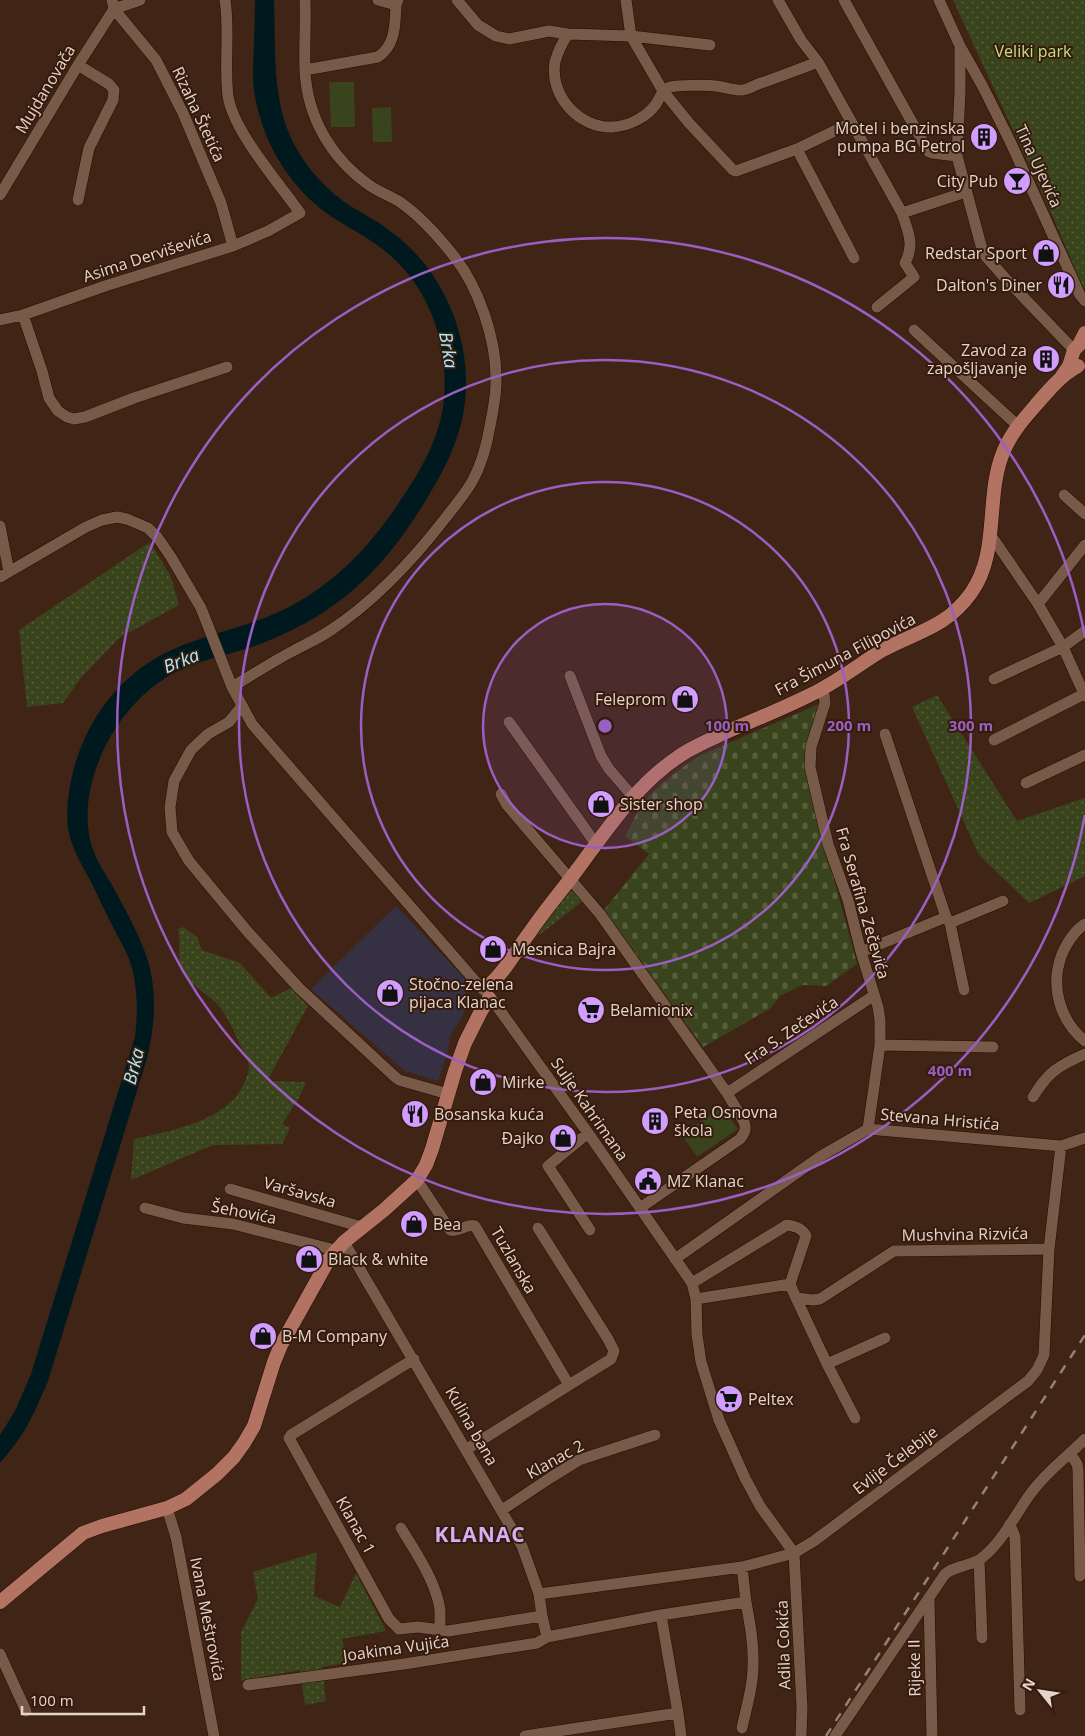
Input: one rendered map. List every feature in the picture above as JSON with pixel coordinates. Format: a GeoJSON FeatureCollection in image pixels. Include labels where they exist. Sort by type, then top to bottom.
{"type":"FeatureCollection","features":[{"type":"Feature","properties":{"kind":"main road","name":"Fra Šimuna Filipovića"},"geometry":{"type":"LineString","coordinates":[[417,1180],[432,1149],[448,1094],[480,1012],[504,969],[525,938],[596,844],[656,774],[679,756],[822,689],[882,651],[946,620],[971,592],[977,582],[986,556],[1000,459],[1008,441],[1018,426],[1061,378],[1080,352]]}},
{"type":"Feature","properties":{"kind":"main road"},"geometry":{"type":"LineString","coordinates":[[0,1602],[83,1533],[167,1508],[197,1492],[223,1469],[244,1443],[254,1426],[281,1345],[340,1246],[417,1180]]}},
{"type":"Feature","properties":{"kind":"street"},"geometry":{"type":"LineString","coordinates":[[113,4],[140,0]]}},
{"type":"Feature","properties":{"kind":"street","name":"Asima Derviševića"},"geometry":{"type":"LineString","coordinates":[[0,320],[23,315],[105,286],[233,246],[268,231],[300,213],[247,139],[232,113],[228,96],[226,68],[227,26],[225,0]]}},
{"type":"Feature","properties":{"kind":"street"},"geometry":{"type":"LineString","coordinates":[[231,683],[327,632],[359,608],[394,576],[428,540],[473,479],[486,448],[494,404],[496,380],[488,325],[468,276],[455,256],[432,230],[401,203],[369,185],[340,159],[328,144],[317,124],[307,93],[305,70],[305,0]]}},
{"type":"Feature","properties":{"kind":"street"},"geometry":{"type":"LineString","coordinates":[[305,70],[378,57],[384,53],[394,34],[397,2],[378,0]]}},
{"type":"Feature","properties":{"kind":"street"},"geometry":{"type":"LineString","coordinates":[[457,0],[478,25],[496,36],[509,39],[549,31],[568,34],[631,36],[710,45]]}},
{"type":"Feature","properties":{"kind":"street"},"geometry":{"type":"LineString","coordinates":[[626,0],[631,36],[663,91],[689,123],[733,170],[736,171],[797,149],[851,123]]}},
{"type":"Feature","properties":{"kind":"street"},"geometry":{"type":"LineString","coordinates":[[778,0],[802,40],[818,62],[902,213],[911,245],[910,254],[905,263],[914,277],[877,307]]}},
{"type":"Feature","properties":{"kind":"street"},"geometry":{"type":"LineString","coordinates":[[844,0],[928,151],[957,156]]}},
{"type":"Feature","properties":{"kind":"street","name":"Tina Ujevića"},"geometry":{"type":"LineString","coordinates":[[940,0],[960,46],[983,87],[1042,210],[1080,295],[1085,300]]}},
{"type":"Feature","properties":{"kind":"street","name":"Mujdanovača"},"geometry":{"type":"LineString","coordinates":[[0,195],[113,4]]}},
{"type":"Feature","properties":{"kind":"street","name":"Rizaha Štetića"},"geometry":{"type":"LineString","coordinates":[[113,4],[156,60],[184,113],[221,203],[233,246]]}},
{"type":"Feature","properties":{"kind":"street"},"geometry":{"type":"LineString","coordinates":[[568,34],[559,48],[555,64],[555,80],[560,95],[569,109],[582,119],[597,125],[613,127],[629,124],[643,116],[655,105],[663,91],[670,87],[715,86],[742,90],[818,62]]}},
{"type":"Feature","properties":{"kind":"street","name":"Tina Ujevića"},"geometry":{"type":"LineString","coordinates":[[960,46],[957,156],[983,253],[1080,352]]}},
{"type":"Feature","properties":{"kind":"street"},"geometry":{"type":"LineString","coordinates":[[78,65],[110,84],[114,90],[113,100],[89,148],[78,200]]}},
{"type":"Feature","properties":{"kind":"street"},"geometry":{"type":"LineString","coordinates":[[960,91],[971,85],[983,87]]}},
{"type":"Feature","properties":{"kind":"street"},"geometry":{"type":"LineString","coordinates":[[797,149],[854,258]]}},
{"type":"Feature","properties":{"kind":"street"},"geometry":{"type":"LineString","coordinates":[[902,213],[966,192]]}},
{"type":"Feature","properties":{"kind":"street"},"geometry":{"type":"LineString","coordinates":[[23,315],[52,404],[58,410],[74,419],[85,417],[134,398],[227,367]]}},
{"type":"Feature","properties":{"kind":"street"},"geometry":{"type":"LineString","coordinates":[[914,330],[1018,426]]}},
{"type":"Feature","properties":{"kind":"street"},"geometry":{"type":"LineString","coordinates":[[1064,495],[1085,514]]}},
{"type":"Feature","properties":{"kind":"street","name":"Sulje Kahrimana"},"geometry":{"type":"LineString","coordinates":[[4,575],[86,527],[102,520],[117,517],[127,519],[148,528],[158,538],[201,608],[242,706],[258,721],[490,994],[692,1283],[696,1299],[697,1335],[701,1362],[719,1420],[760,1506],[794,1553]]}},
{"type":"Feature","properties":{"kind":"street"},"geometry":{"type":"LineString","coordinates":[[0,526],[4,575]]}},
{"type":"Feature","properties":{"kind":"street"},"geometry":{"type":"LineString","coordinates":[[990,534],[1038,604],[1063,646],[1084,695],[994,740]]}},
{"type":"Feature","properties":{"kind":"street"},"geometry":{"type":"LineString","coordinates":[[1038,604],[1085,545]]}},
{"type":"Feature","properties":{"kind":"street"},"geometry":{"type":"LineString","coordinates":[[994,679],[1063,646],[1085,631]]}},
{"type":"Feature","properties":{"kind":"street"},"geometry":{"type":"LineString","coordinates":[[570,676],[601,756],[609,769],[634,798]]}},
{"type":"Feature","properties":{"kind":"street","name":"Fra Serafina Zečevića"},"geometry":{"type":"LineString","coordinates":[[822,689],[825,703],[811,747],[810,767],[828,844],[848,900],[880,1020],[880,1045],[868,1129]]}},
{"type":"Feature","properties":{"kind":"street"},"geometry":{"type":"LineString","coordinates":[[242,706],[229,722],[208,734],[191,750],[174,781],[170,808],[172,832],[189,861],[247,931],[299,988],[399,1080],[448,1094]]}},
{"type":"Feature","properties":{"kind":"street"},"geometry":{"type":"LineString","coordinates":[[508,722],[596,844]]}},
{"type":"Feature","properties":{"kind":"street"},"geometry":{"type":"LineString","coordinates":[[885,734],[948,920],[964,990]]}},
{"type":"Feature","properties":{"kind":"street"},"geometry":{"type":"LineString","coordinates":[[1026,783],[1085,754]]}},
{"type":"Feature","properties":{"kind":"street"},"geometry":{"type":"LineString","coordinates":[[501,794],[507,805],[600,914],[727,1092],[746,1128],[740,1139],[640,1208]]}},
{"type":"Feature","properties":{"kind":"street"},"geometry":{"type":"LineString","coordinates":[[861,952],[1003,901]]}},
{"type":"Feature","properties":{"kind":"street"},"geometry":{"type":"LineString","coordinates":[[1085,924],[1080,927],[1066,944],[1058,966],[1056,984],[1060,1009],[1074,1032],[1085,1041]]}},
{"type":"Feature","properties":{"kind":"street","name":"Fra S. Zečevića"},"geometry":{"type":"LineString","coordinates":[[727,1092],[873,996]]}},
{"type":"Feature","properties":{"kind":"street"},"geometry":{"type":"LineString","coordinates":[[880,1045],[993,1047]]}},
{"type":"Feature","properties":{"kind":"street"},"geometry":{"type":"LineString","coordinates":[[1033,1097],[1048,1075],[1057,1068],[1085,1054]]}},
{"type":"Feature","properties":{"kind":"street","name":"Stevana Hristića"},"geometry":{"type":"LineString","coordinates":[[675,1259],[821,1156],[868,1129],[1061,1146]]}},
{"type":"Feature","properties":{"kind":"street"},"geometry":{"type":"LineString","coordinates":[[588,1133],[548,1166],[590,1230]]}},
{"type":"Feature","properties":{"kind":"street"},"geometry":{"type":"LineString","coordinates":[[1061,1146],[1085,1138]]}},
{"type":"Feature","properties":{"kind":"street","name":"Evlije Čelebije"},"geometry":{"type":"LineString","coordinates":[[539,1594],[742,1567],[794,1553],[814,1541],[1028,1381],[1037,1370],[1044,1355],[1049,1249],[1061,1146]]}},
{"type":"Feature","properties":{"kind":"street","name":"Tuzlanska"},"geometry":{"type":"LineString","coordinates":[[417,1180],[450,1230],[456,1231],[469,1225],[476,1226],[569,1385]]}},
{"type":"Feature","properties":{"kind":"street","name":"Varšavska"},"geometry":{"type":"LineString","coordinates":[[230,1189],[362,1227]]}},
{"type":"Feature","properties":{"kind":"street","name":"Šehovića"},"geometry":{"type":"LineString","coordinates":[[145,1208],[183,1218],[233,1224],[340,1246]]}},
{"type":"Feature","properties":{"kind":"street"},"geometry":{"type":"LineString","coordinates":[[692,1283],[787,1225],[804,1231],[806,1236],[790,1284],[827,1364],[855,1418]]}},
{"type":"Feature","properties":{"kind":"street"},"geometry":{"type":"LineString","coordinates":[[467,1449],[611,1359],[614,1351],[538,1228]]}},
{"type":"Feature","properties":{"kind":"street","name":"Kulina bana"},"geometry":{"type":"LineString","coordinates":[[340,1246],[414,1359],[522,1546],[539,1594],[547,1637]]}},
{"type":"Feature","properties":{"kind":"street","name":"Mushvina Rizvića"},"geometry":{"type":"LineString","coordinates":[[796,1298],[820,1299],[894,1251],[1049,1249]]}},
{"type":"Feature","properties":{"kind":"street"},"geometry":{"type":"LineString","coordinates":[[696,1299],[790,1284]]}},
{"type":"Feature","properties":{"kind":"street"},"geometry":{"type":"LineString","coordinates":[[827,1364],[885,1338]]}},
{"type":"Feature","properties":{"kind":"street","name":"Klanac 1"},"geometry":{"type":"LineString","coordinates":[[414,1359],[291,1434],[289,1438],[396,1627],[402,1630],[418,1628],[448,1631],[542,1616]]}},
{"type":"Feature","properties":{"kind":"street","name":"Klanac 2"},"geometry":{"type":"LineString","coordinates":[[502,1510],[579,1460],[655,1434]]}},
{"type":"Feature","properties":{"kind":"street"},"geometry":{"type":"LineString","coordinates":[[835,1736],[945,1574],[951,1569],[979,1561],[985,1556],[1048,1473],[1085,1439]]}},
{"type":"Feature","properties":{"kind":"street"},"geometry":{"type":"LineString","coordinates":[[1070,1453],[1078,1469],[1080,1576]]}},
{"type":"Feature","properties":{"kind":"street","name":"Ivana Meštrovića"},"geometry":{"type":"LineString","coordinates":[[167,1508],[176,1537],[214,1736]]}},
{"type":"Feature","properties":{"kind":"street"},"geometry":{"type":"LineString","coordinates":[[1010,1524],[1014,1529],[1015,1537],[1020,1710]]}},
{"type":"Feature","properties":{"kind":"street"},"geometry":{"type":"LineString","coordinates":[[401,1528],[416,1552],[436,1594],[440,1610],[440,1630]]}},
{"type":"Feature","properties":{"kind":"street","name":"Adila Cokića"},"geometry":{"type":"LineString","coordinates":[[794,1553],[802,1708],[801,1736]]}},
{"type":"Feature","properties":{"kind":"street"},"geometry":{"type":"LineString","coordinates":[[979,1561],[982,1638]]}},
{"type":"Feature","properties":{"kind":"street"},"geometry":{"type":"LineString","coordinates":[[742,1567],[752,1634],[754,1667],[742,1728]]}},
{"type":"Feature","properties":{"kind":"street","name":"Rijeke II"},"geometry":{"type":"LineString","coordinates":[[929,1598],[932,1736]]}},
{"type":"Feature","properties":{"kind":"street","name":"Joakima Vujića"},"geometry":{"type":"LineString","coordinates":[[248,1685],[413,1663],[537,1643],[547,1637],[661,1615],[746,1602]]}},
{"type":"Feature","properties":{"kind":"street"},"geometry":{"type":"LineString","coordinates":[[661,1615],[678,1713],[680,1736]]}},
{"type":"Feature","properties":{"kind":"street"},"geometry":{"type":"LineString","coordinates":[[0,1654],[26,1710]]}},
{"type":"Feature","properties":{"kind":"street"},"geometry":{"type":"LineString","coordinates":[[525,1736],[678,1713]]}},
{"type":"Feature","properties":{"kind":"shaded area","name":"Stočno-zelena pijaca Klanac"},"geometry":{"type":"Polygon","coordinates":[[[396,906],[467,981],[465,1011],[450,1036],[448,1052],[438,1081],[405,1071],[311,989],[396,906]]]}},
{"type":"Feature","properties":{"kind":"green space","name":"Veliki park"},"geometry":{"type":"Polygon","coordinates":[[[953,0],[1085,0],[1085,288],[1083,287],[1049,208],[953,0]]]}},
{"type":"Feature","properties":{"kind":"green space"},"geometry":{"type":"Polygon","coordinates":[[[329,82],[354,82],[355,127],[331,127],[329,82]]]}},
{"type":"Feature","properties":{"kind":"green space"},"geometry":{"type":"Polygon","coordinates":[[[391,107],[392,142],[373,142],[372,108],[391,107]]]}},
{"type":"Feature","properties":{"kind":"green space"},"geometry":{"type":"Polygon","coordinates":[[[150,542],[171,577],[179,605],[119,638],[80,679],[63,703],[27,707],[19,630],[150,542]]]}},
{"type":"Feature","properties":{"kind":"green space"},"geometry":{"type":"Polygon","coordinates":[[[937,695],[1017,821],[1085,798],[1085,876],[1029,903],[979,855],[912,707],[937,695]]]}},
{"type":"Feature","properties":{"kind":"green space"},"geometry":{"type":"Polygon","coordinates":[[[819,704],[805,748],[805,763],[814,805],[857,964],[826,986],[803,985],[780,996],[771,1008],[703,1047],[604,910],[649,854],[625,836],[639,809],[651,794],[693,760],[819,704]]]}},
{"type":"Feature","properties":{"kind":"green space"},"geometry":{"type":"Polygon","coordinates":[[[569,891],[577,894],[583,901],[539,935],[537,933],[569,891]]]}},
{"type":"Feature","properties":{"kind":"green space"},"geometry":{"type":"Polygon","coordinates":[[[183,927],[197,937],[202,950],[240,963],[271,998],[291,988],[308,1006],[267,1081],[306,1082],[299,1098],[282,1124],[290,1128],[282,1144],[213,1145],[131,1180],[134,1139],[198,1122],[213,1114],[227,1105],[238,1094],[249,1070],[247,1058],[225,1014],[182,971],[179,961],[178,929],[183,927]]]}},
{"type":"Feature","properties":{"kind":"green space"},"geometry":{"type":"Polygon","coordinates":[[[722,1107],[738,1129],[697,1157],[682,1135],[722,1107]]]}},
{"type":"Feature","properties":{"kind":"green space"},"geometry":{"type":"Polygon","coordinates":[[[317,1552],[314,1596],[340,1607],[356,1573],[386,1631],[342,1639],[347,1663],[322,1667],[326,1701],[305,1705],[300,1670],[241,1681],[241,1632],[258,1599],[253,1572],[317,1552]]]}},
{"type":"Feature","properties":{"kind":"water","name":"Brka"},"geometry":{"type":"Polygon","coordinates":[[[255,0],[274,0],[278,92],[287,127],[299,153],[319,179],[335,194],[404,242],[421,259],[435,278],[446,298],[462,343],[465,366],[465,405],[458,434],[448,460],[434,487],[395,546],[360,584],[320,615],[296,628],[259,644],[187,667],[159,682],[136,702],[123,718],[101,754],[95,770],[88,804],[89,836],[96,857],[133,924],[143,947],[151,974],[154,1017],[147,1058],[48,1381],[28,1424],[0,1463],[0,1435],[15,1411],[31,1374],[135,1037],[137,998],[132,968],[77,856],[68,828],[68,795],[78,755],[86,735],[109,699],[139,670],[157,658],[191,642],[283,610],[328,582],[342,570],[379,530],[408,490],[434,440],[442,414],[445,378],[443,355],[431,313],[421,294],[394,259],[370,240],[328,214],[307,196],[287,173],[276,157],[268,140],[259,114],[253,79],[255,0]]]}},
{"type":"Feature","properties":{"kind":"railway"},"geometry":{"type":"LineString","coordinates":[[826,1736],[1085,1335]]}},
{"type":"Feature","properties":{"kind":"place","name":"Motel i benzinska pumpa BG Petrol"},"geometry":{"type":"Point","coordinates":[984,137]}},
{"type":"Feature","properties":{"kind":"place","name":"City Pub"},"geometry":{"type":"Point","coordinates":[1017,181]}},
{"type":"Feature","properties":{"kind":"place","name":"Redstar Sport"},"geometry":{"type":"Point","coordinates":[1046,253]}},
{"type":"Feature","properties":{"kind":"place","name":"Dalton's Diner"},"geometry":{"type":"Point","coordinates":[1061,285]}},
{"type":"Feature","properties":{"kind":"place","name":"Zavod za zapošljavanje"},"geometry":{"type":"Point","coordinates":[1046,359]}},
{"type":"Feature","properties":{"kind":"place","name":"Feleprom"},"geometry":{"type":"Point","coordinates":[685,699]}},
{"type":"Feature","properties":{"kind":"place","name":"Sister shop"},"geometry":{"type":"Point","coordinates":[601,804]}},
{"type":"Feature","properties":{"kind":"place","name":"Mesnica Bajra"},"geometry":{"type":"Point","coordinates":[493,949]}},
{"type":"Feature","properties":{"kind":"place","name":"Stočno-zelena pijaca Klanac"},"geometry":{"type":"Point","coordinates":[390,993]}},
{"type":"Feature","properties":{"kind":"place","name":"Belamionix"},"geometry":{"type":"Point","coordinates":[591,1010]}},
{"type":"Feature","properties":{"kind":"place","name":"Mirke"},"geometry":{"type":"Point","coordinates":[483,1082]}},
{"type":"Feature","properties":{"kind":"place","name":"Bosanska kuća"},"geometry":{"type":"Point","coordinates":[415,1114]}},
{"type":"Feature","properties":{"kind":"place","name":"Peta Osnovna škola"},"geometry":{"type":"Point","coordinates":[655,1121]}},
{"type":"Feature","properties":{"kind":"place","name":"Đajko"},"geometry":{"type":"Point","coordinates":[563,1138]}},
{"type":"Feature","properties":{"kind":"place","name":"MZ Klanac"},"geometry":{"type":"Point","coordinates":[648,1181]}},
{"type":"Feature","properties":{"kind":"place","name":"Bea"},"geometry":{"type":"Point","coordinates":[414,1224]}},
{"type":"Feature","properties":{"kind":"place","name":"Black & white"},"geometry":{"type":"Point","coordinates":[309,1259]}},
{"type":"Feature","properties":{"kind":"place","name":"B-M Company"},"geometry":{"type":"Point","coordinates":[263,1336]}},
{"type":"Feature","properties":{"kind":"place","name":"Peltex"},"geometry":{"type":"Point","coordinates":[729,1399]}},
{"type":"Feature","properties":{"kind":"district","name":"KLANAC"},"geometry":{"type":"Point","coordinates":[480,1534]}}]}
